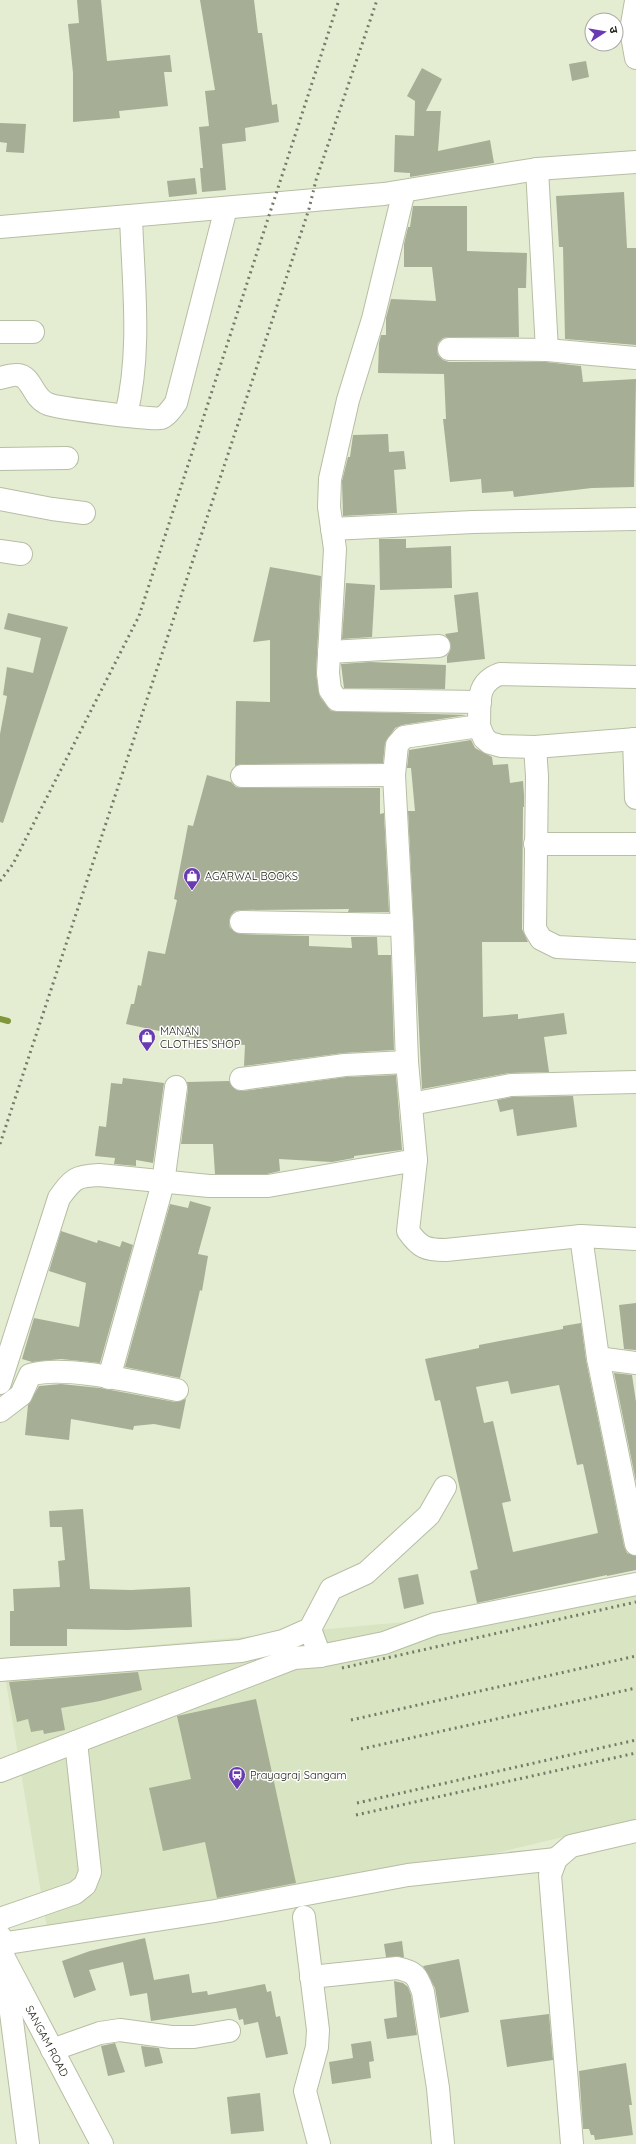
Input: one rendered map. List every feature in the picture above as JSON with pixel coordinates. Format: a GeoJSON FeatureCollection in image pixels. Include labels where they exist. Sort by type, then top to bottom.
{"type":"FeatureCollection","features":[{"type":"Feature","properties":{"kind":"street"},"geometry":{"type":"LineString","coordinates":[[636,1],[631,30],[636,58]]}},
{"type":"Feature","properties":{"kind":"street"},"geometry":{"type":"LineString","coordinates":[[0,227],[404,191],[537,169],[636,162]]}},
{"type":"Feature","properties":{"kind":"street"},"geometry":{"type":"LineString","coordinates":[[537,169],[547,350]]}},
{"type":"Feature","properties":{"kind":"street"},"geometry":{"type":"LineString","coordinates":[[404,191],[373,319],[348,400],[330,478],[329,507],[334,549],[334,580],[328,672],[330,690],[336,700],[480,702]]}},
{"type":"Feature","properties":{"kind":"street"},"geometry":{"type":"LineString","coordinates":[[0,378],[17,374],[26,378],[37,398],[56,407],[161,418],[170,412],[176,403],[226,208]]}},
{"type":"Feature","properties":{"kind":"street"},"geometry":{"type":"LineString","coordinates":[[126,415],[132,389],[135,348],[131,216]]}},
{"type":"Feature","properties":{"kind":"street"},"geometry":{"type":"LineString","coordinates":[[0,332],[33,332]]}},
{"type":"Feature","properties":{"kind":"street"},"geometry":{"type":"LineString","coordinates":[[449,349],[547,350],[636,358]]}},
{"type":"Feature","properties":{"kind":"street"},"geometry":{"type":"LineString","coordinates":[[0,459],[67,458]]}},
{"type":"Feature","properties":{"kind":"street"},"geometry":{"type":"LineString","coordinates":[[0,499],[52,509],[84,513]]}},
{"type":"Feature","properties":{"kind":"street"},"geometry":{"type":"LineString","coordinates":[[332,529],[473,522],[636,519]]}},
{"type":"Feature","properties":{"kind":"street"},"geometry":{"type":"LineString","coordinates":[[329,652],[438,646]]}},
{"type":"Feature","properties":{"kind":"street"},"geometry":{"type":"LineString","coordinates":[[636,677],[500,674],[491,678],[484,684],[480,694],[479,726],[484,738],[490,744],[535,747],[635,739],[636,798]]}},
{"type":"Feature","properties":{"kind":"street"},"geometry":{"type":"LineString","coordinates":[[479,726],[404,737],[397,745],[394,775],[402,925],[407,1062],[416,1160],[408,1232],[417,1243],[429,1250],[446,1250],[581,1236],[636,1239]]}},
{"type":"Feature","properties":{"kind":"street"},"geometry":{"type":"LineString","coordinates":[[535,747],[537,776],[535,929],[541,939],[558,947],[573,949],[636,951]]}},
{"type":"Feature","properties":{"kind":"street"},"geometry":{"type":"LineString","coordinates":[[242,776],[394,775]]}},
{"type":"Feature","properties":{"kind":"street"},"geometry":{"type":"LineString","coordinates":[[535,844],[636,844]]}},
{"type":"Feature","properties":{"kind":"street"},"geometry":{"type":"LineString","coordinates":[[241,922],[402,925]]}},
{"type":"Feature","properties":{"kind":"street"},"geometry":{"type":"LineString","coordinates":[[241,1079],[345,1065],[407,1062]]}},
{"type":"Feature","properties":{"kind":"street"},"geometry":{"type":"LineString","coordinates":[[411,1104],[511,1085],[636,1082]]}},
{"type":"Feature","properties":{"kind":"street"},"geometry":{"type":"LineString","coordinates":[[109,1378],[163,1183],[176,1087]]}},
{"type":"Feature","properties":{"kind":"street"},"geometry":{"type":"LineString","coordinates":[[0,1383],[59,1198],[72,1181],[82,1176],[99,1175],[163,1183],[209,1186],[268,1186],[416,1160]]}},
{"type":"Feature","properties":{"kind":"street"},"geometry":{"type":"LineString","coordinates":[[581,1236],[598,1358],[636,1544]]}},
{"type":"Feature","properties":{"kind":"street"},"geometry":{"type":"LineString","coordinates":[[598,1358],[636,1363]]}},
{"type":"Feature","properties":{"kind":"street"},"geometry":{"type":"LineString","coordinates":[[0,1410],[21,1395],[30,1375],[42,1371],[54,1371],[109,1378],[176,1390]]}},
{"type":"Feature","properties":{"kind":"street"},"geometry":{"type":"LineString","coordinates":[[0,1670],[241,1651],[284,1641],[310,1629],[331,1589],[366,1574],[429,1514],[445,1487]]}},
{"type":"Feature","properties":{"kind":"street"},"geometry":{"type":"LineString","coordinates":[[0,1771],[294,1658],[320,1656],[384,1643],[435,1624],[636,1584]]}},
{"type":"Feature","properties":{"kind":"street"},"geometry":{"type":"LineString","coordinates":[[310,1629],[320,1656]]}},
{"type":"Feature","properties":{"kind":"street"},"geometry":{"type":"LineString","coordinates":[[0,1919],[75,1893],[86,1885],[90,1872],[76,1742]]}},
{"type":"Feature","properties":{"kind":"street"},"geometry":{"type":"LineString","coordinates":[[572,2144],[550,1875],[556,1859],[571,1846],[636,1832]]}},
{"type":"Feature","properties":{"kind":"street"},"geometry":{"type":"LineString","coordinates":[[28,2144],[1,1942],[215,1911],[408,1875],[556,1859]]}},
{"type":"Feature","properties":{"kind":"street"},"geometry":{"type":"LineString","coordinates":[[304,1917],[318,2030],[317,2047],[306,2091],[319,2144]]}},
{"type":"Feature","properties":{"kind":"street","name":"SANGAM ROAD"},"geometry":{"type":"LineString","coordinates":[[1,1942],[52,2050],[102,2144]]}},
{"type":"Feature","properties":{"kind":"street"},"geometry":{"type":"LineString","coordinates":[[311,1977],[397,1968],[410,1971],[418,1978],[423,1992],[438,2088],[443,2144]]}},
{"type":"Feature","properties":{"kind":"street"},"geometry":{"type":"LineString","coordinates":[[52,2050],[100,2033],[120,2030],[171,2037],[194,2037],[229,2031]]}},
{"type":"Feature","properties":{"kind":"shaded area"},"geometry":{"type":"Polygon","coordinates":[[[636,1576],[636,1820],[330,1892],[50,1946],[2,1659],[415,1621],[636,1576]]]}},
{"type":"Feature","properties":{"kind":"building"},"geometry":{"type":"Polygon","coordinates":[[[77,0],[101,0],[107,61],[170,55],[172,72],[164,72],[168,106],[119,111],[120,118],[73,122],[73,73],[68,24],[79,23],[77,0]]]}},
{"type":"Feature","properties":{"kind":"building"},"geometry":{"type":"Polygon","coordinates":[[[200,0],[254,0],[258,33],[262,33],[272,105],[277,104],[279,122],[245,128],[246,141],[222,144],[226,190],[202,192],[200,168],[203,168],[199,127],[209,126],[205,91],[215,90],[200,0]]]}},
{"type":"Feature","properties":{"kind":"building"},"geometry":{"type":"Polygon","coordinates":[[[586,61],[589,77],[572,81],[569,64],[586,61]]]}},
{"type":"Feature","properties":{"kind":"building"},"geometry":{"type":"Polygon","coordinates":[[[422,68],[442,79],[426,111],[441,111],[438,151],[490,140],[494,163],[410,177],[410,173],[394,172],[395,135],[414,136],[415,101],[407,96],[422,68]]]}},
{"type":"Feature","properties":{"kind":"building"},"geometry":{"type":"Polygon","coordinates":[[[0,123],[26,124],[24,153],[6,152],[7,143],[0,142],[0,123]]]}},
{"type":"Feature","properties":{"kind":"building"},"geometry":{"type":"Polygon","coordinates":[[[195,178],[197,194],[169,197],[167,181],[195,178]]]}},
{"type":"Feature","properties":{"kind":"building"},"geometry":{"type":"Polygon","coordinates":[[[624,192],[627,248],[636,248],[636,345],[565,339],[563,247],[559,247],[556,196],[624,192]]]}},
{"type":"Feature","properties":{"kind":"building"},"geometry":{"type":"Polygon","coordinates":[[[413,206],[467,206],[467,251],[527,253],[526,288],[518,288],[519,337],[443,338],[438,343],[438,355],[443,360],[449,362],[546,362],[581,366],[583,382],[636,379],[634,487],[592,488],[514,497],[513,491],[482,493],[481,479],[450,482],[443,419],[446,419],[444,374],[378,373],[379,343],[381,335],[386,335],[386,318],[391,299],[436,301],[432,267],[404,267],[404,244],[408,227],[410,227],[413,206]]]}},
{"type":"Feature","properties":{"kind":"building"},"geometry":{"type":"Polygon","coordinates":[[[388,434],[389,452],[404,451],[406,469],[394,470],[397,513],[343,516],[342,481],[348,457],[350,457],[353,435],[388,434]]]}},
{"type":"Feature","properties":{"kind":"building"},"geometry":{"type":"Polygon","coordinates":[[[379,539],[406,539],[406,548],[451,546],[452,588],[380,590],[379,539]]]}},
{"type":"Feature","properties":{"kind":"building"},"geometry":{"type":"Polygon","coordinates":[[[270,567],[321,576],[316,674],[320,697],[331,711],[467,715],[402,725],[395,728],[385,743],[383,763],[242,764],[235,766],[236,701],[270,702],[270,640],[253,642],[270,567]]]}},
{"type":"Feature","properties":{"kind":"building"},"geometry":{"type":"Polygon","coordinates":[[[346,583],[375,585],[372,637],[342,639],[346,583]]]}},
{"type":"Feature","properties":{"kind":"building"},"geometry":{"type":"Polygon","coordinates":[[[478,592],[485,659],[447,663],[447,656],[451,645],[445,634],[458,632],[454,595],[478,592]]]}},
{"type":"Feature","properties":{"kind":"building"},"geometry":{"type":"Polygon","coordinates":[[[8,613],[68,627],[3,823],[0,822],[0,734],[7,696],[3,695],[7,667],[33,673],[41,638],[4,629],[8,613]]]}},
{"type":"Feature","properties":{"kind":"building"},"geometry":{"type":"Polygon","coordinates":[[[370,662],[446,665],[445,689],[344,688],[341,664],[370,662]]]}},
{"type":"Feature","properties":{"kind":"building"},"geometry":{"type":"Polygon","coordinates":[[[471,740],[475,748],[492,757],[493,765],[508,764],[510,783],[523,781],[524,795],[522,929],[528,942],[482,942],[483,1017],[518,1014],[518,1019],[564,1013],[567,1034],[544,1037],[549,1072],[509,1073],[422,1089],[408,811],[415,811],[411,768],[407,768],[409,750],[471,740]]]}},
{"type":"Feature","properties":{"kind":"building"},"geometry":{"type":"Polygon","coordinates":[[[207,775],[231,782],[236,787],[242,788],[380,788],[380,814],[384,813],[389,912],[348,912],[349,909],[241,910],[235,911],[231,915],[229,922],[230,928],[240,934],[309,936],[309,946],[352,948],[351,937],[377,937],[378,955],[391,955],[394,1050],[343,1053],[244,1066],[245,1045],[207,1041],[126,1024],[131,1004],[134,1004],[138,985],[141,986],[148,951],[165,954],[177,900],[174,899],[188,825],[193,826],[207,775]]]}},
{"type":"Feature","properties":{"kind":"building"},"geometry":{"type":"Polygon","coordinates":[[[396,1075],[402,1150],[354,1156],[354,1158],[332,1162],[279,1159],[280,1171],[267,1174],[215,1174],[213,1144],[181,1144],[188,1089],[187,1082],[229,1081],[236,1090],[243,1091],[346,1077],[396,1075]]]}},
{"type":"Feature","properties":{"kind":"building"},"geometry":{"type":"Polygon","coordinates":[[[123,1078],[164,1083],[153,1163],[136,1160],[136,1166],[114,1164],[115,1158],[95,1156],[99,1126],[106,1127],[111,1083],[122,1084],[123,1078]]]}},
{"type":"Feature","properties":{"kind":"building"},"geometry":{"type":"Polygon","coordinates":[[[573,1096],[577,1127],[517,1136],[513,1109],[500,1112],[497,1100],[512,1097],[573,1096]]]}},
{"type":"Feature","properties":{"kind":"building"},"geometry":{"type":"Polygon","coordinates":[[[190,1201],[211,1207],[198,1254],[208,1256],[202,1291],[200,1290],[180,1378],[125,1367],[170,1204],[188,1208],[190,1201]]]}},
{"type":"Feature","properties":{"kind":"building"},"geometry":{"type":"Polygon","coordinates":[[[61,1231],[97,1243],[98,1240],[120,1247],[122,1241],[133,1245],[100,1363],[61,1359],[32,1362],[22,1359],[34,1318],[79,1327],[86,1283],[49,1271],[61,1231]]]}},
{"type":"Feature","properties":{"kind":"building"},"geometry":{"type":"Polygon","coordinates":[[[636,1303],[636,1350],[624,1349],[619,1305],[636,1303]]]}},
{"type":"Feature","properties":{"kind":"building"},"geometry":{"type":"Polygon","coordinates":[[[581,1323],[586,1360],[624,1546],[627,1553],[636,1556],[636,1570],[477,1603],[470,1571],[478,1569],[440,1400],[435,1401],[425,1359],[479,1348],[479,1345],[563,1329],[563,1326],[581,1323]],[[508,1381],[476,1387],[484,1423],[493,1421],[511,1501],[502,1503],[513,1552],[598,1533],[583,1464],[577,1465],[559,1385],[511,1394],[508,1381]]]}},
{"type":"Feature","properties":{"kind":"building"},"geometry":{"type":"Polygon","coordinates":[[[614,1373],[632,1375],[636,1402],[636,1482],[614,1373]]]}},
{"type":"Feature","properties":{"kind":"building"},"geometry":{"type":"Polygon","coordinates":[[[61,1384],[100,1388],[175,1402],[186,1399],[180,1429],[154,1424],[134,1426],[133,1430],[71,1419],[69,1440],[25,1435],[28,1405],[39,1386],[61,1384]]]}},
{"type":"Feature","properties":{"kind":"building"},"geometry":{"type":"Polygon","coordinates":[[[83,1509],[90,1589],[131,1590],[190,1587],[192,1627],[128,1630],[67,1629],[67,1646],[10,1646],[10,1611],[14,1611],[13,1589],[60,1587],[58,1561],[65,1560],[62,1527],[50,1527],[49,1511],[83,1509]]]}},
{"type":"Feature","properties":{"kind":"building"},"geometry":{"type":"Polygon","coordinates":[[[418,1574],[424,1604],[404,1609],[398,1578],[418,1574]]]}},
{"type":"Feature","properties":{"kind":"building"},"geometry":{"type":"Polygon","coordinates":[[[138,1672],[142,1690],[100,1701],[61,1708],[65,1730],[44,1734],[43,1730],[31,1732],[28,1719],[17,1722],[9,1682],[138,1672]]]}},
{"type":"Feature","properties":{"kind":"building"},"geometry":{"type":"Polygon","coordinates":[[[256,1699],[296,1883],[217,1898],[205,1842],[163,1851],[149,1788],[191,1779],[177,1716],[256,1699]]]}},
{"type":"Feature","properties":{"kind":"building"},"geometry":{"type":"Polygon","coordinates":[[[145,1938],[154,1980],[189,1974],[192,1993],[207,1991],[208,1995],[265,1984],[267,1992],[271,1991],[276,2017],[280,2016],[288,2054],[266,2058],[258,2022],[244,2025],[243,2019],[239,2020],[236,2008],[151,2021],[147,1993],[130,1996],[123,1962],[89,1970],[96,1990],[74,1998],[62,1961],[90,1951],[145,1938]]]}},
{"type":"Feature","properties":{"kind":"building"},"geometry":{"type":"Polygon","coordinates":[[[402,1941],[404,1957],[386,1957],[384,1944],[402,1941]]]}},
{"type":"Feature","properties":{"kind":"building"},"geometry":{"type":"Polygon","coordinates":[[[459,1959],[469,2012],[440,2018],[435,1988],[423,1966],[459,1959]]]}},
{"type":"Feature","properties":{"kind":"building"},"geometry":{"type":"Polygon","coordinates":[[[394,1981],[403,1983],[408,1987],[411,1995],[417,2035],[387,2039],[384,2019],[397,2017],[394,1981]]]}},
{"type":"Feature","properties":{"kind":"building"},"geometry":{"type":"Polygon","coordinates":[[[549,2014],[553,2060],[507,2067],[500,2020],[549,2014]]]}},
{"type":"Feature","properties":{"kind":"building"},"geometry":{"type":"Polygon","coordinates":[[[371,2041],[374,2061],[369,2062],[371,2078],[332,2084],[329,2062],[353,2058],[351,2044],[371,2041]]]}},
{"type":"Feature","properties":{"kind":"building"},"geometry":{"type":"Polygon","coordinates":[[[115,2043],[125,2072],[108,2076],[101,2046],[115,2043]]]}},
{"type":"Feature","properties":{"kind":"building"},"geometry":{"type":"Polygon","coordinates":[[[141,2046],[159,2048],[163,2063],[145,2067],[141,2046]]]}},
{"type":"Feature","properties":{"kind":"building"},"geometry":{"type":"Polygon","coordinates":[[[626,2063],[632,2105],[629,2105],[633,2135],[595,2140],[594,2135],[591,2135],[589,2129],[583,2129],[579,2071],[626,2063]]]}},
{"type":"Feature","properties":{"kind":"building"},"geometry":{"type":"Polygon","coordinates":[[[260,2093],[264,2131],[231,2134],[227,2097],[260,2093]]]}},
{"type":"Feature","properties":{"kind":"waterway"},"geometry":{"type":"LineString","coordinates":[[0,1019],[8,1021]]}},
{"type":"Feature","properties":{"kind":"railway"},"geometry":{"type":"LineString","coordinates":[[0,881],[13,864],[139,616],[339,0]]}},
{"type":"Feature","properties":{"kind":"railway"},"geometry":{"type":"LineString","coordinates":[[0,1144],[309,209],[316,180],[377,0]]}},
{"type":"Feature","properties":{"kind":"railway"},"geometry":{"type":"LineString","coordinates":[[342,1668],[636,1602]]}},
{"type":"Feature","properties":{"kind":"railway"},"geometry":{"type":"LineString","coordinates":[[351,1720],[636,1656]]}},
{"type":"Feature","properties":{"kind":"railway"},"geometry":{"type":"LineString","coordinates":[[361,1749],[636,1688]]}},
{"type":"Feature","properties":{"kind":"railway"},"geometry":{"type":"LineString","coordinates":[[357,1803],[636,1740]]}},
{"type":"Feature","properties":{"kind":"railway"},"geometry":{"type":"LineString","coordinates":[[356,1815],[636,1753]]}},
{"type":"Feature","properties":{"kind":"place","name":"AGARWAL BOOKS"},"geometry":{"type":"Point","coordinates":[192,891]}},
{"type":"Feature","properties":{"kind":"place","name":"MANAN CLOTHES SHOP"},"geometry":{"type":"Point","coordinates":[147,1052]}},
{"type":"Feature","properties":{"kind":"place","name":"Prayagraj Sangam"},"geometry":{"type":"Point","coordinates":[237,1790]}}]}
